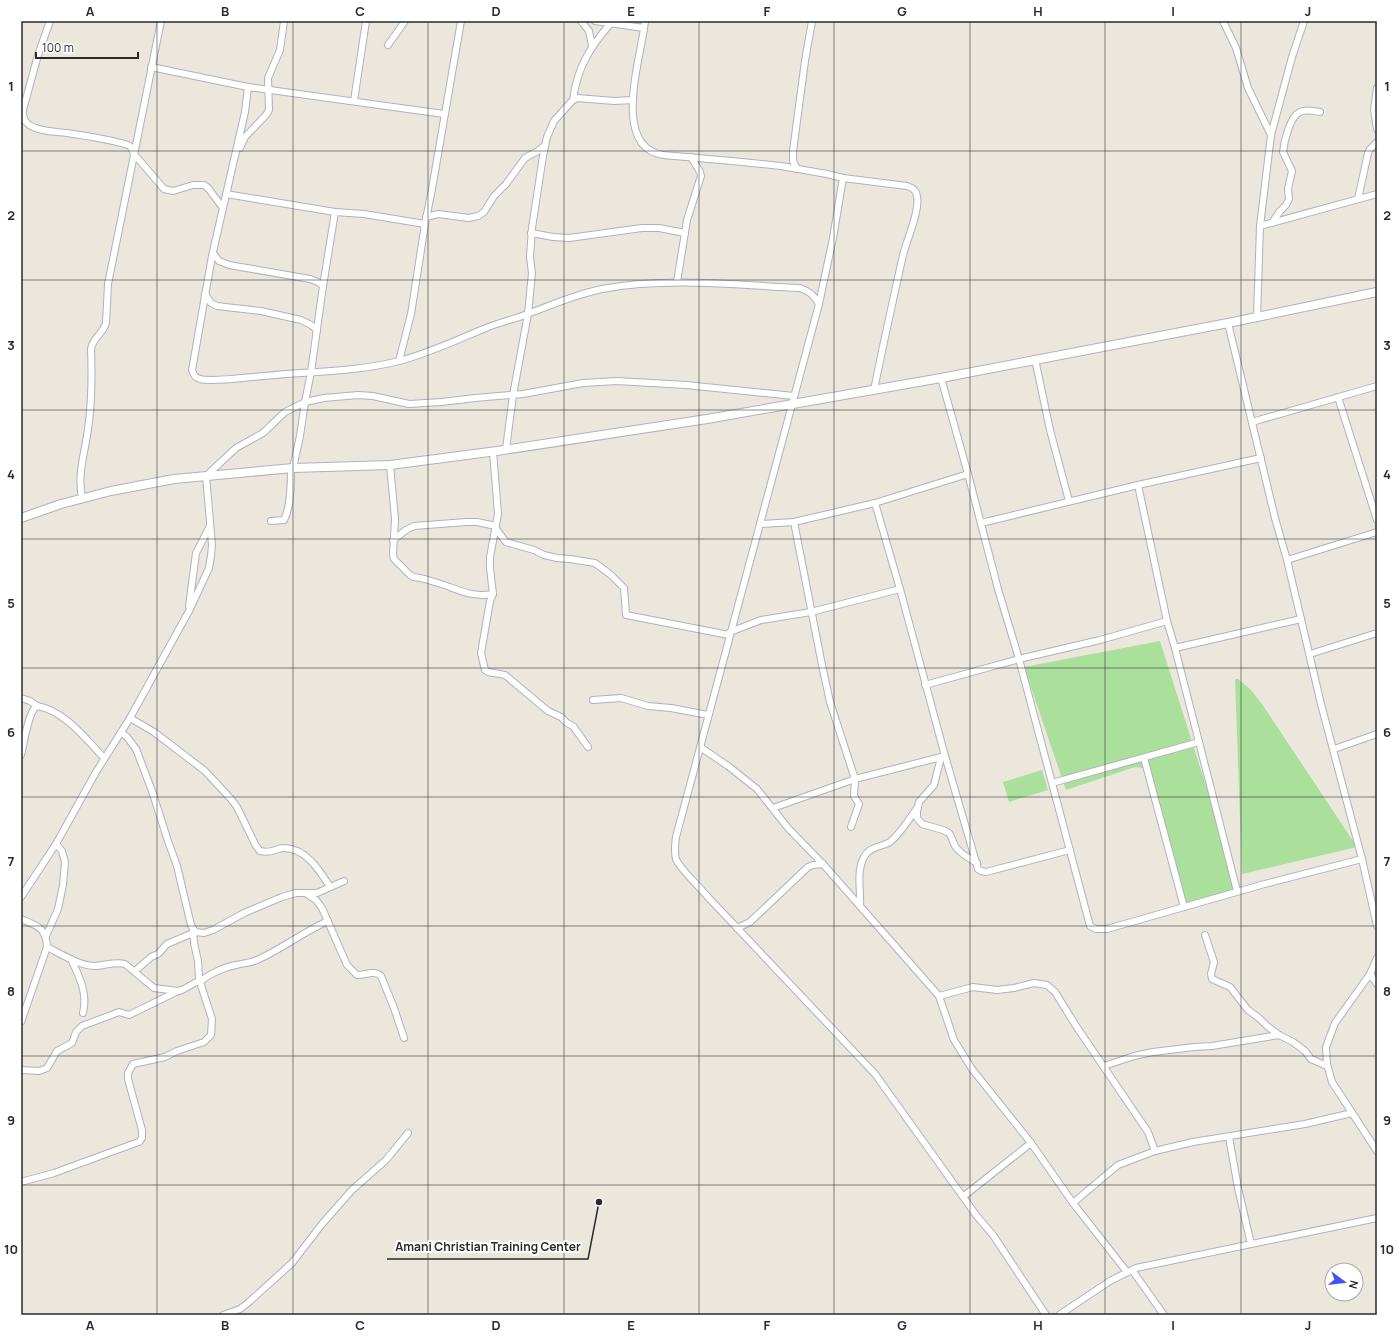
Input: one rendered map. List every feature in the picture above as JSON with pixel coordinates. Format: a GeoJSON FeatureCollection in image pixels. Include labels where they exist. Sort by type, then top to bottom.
{"type":"FeatureCollection","features":[{"type":"Feature","properties":{"kind":"street"},"geometry":{"type":"LineString","coordinates":[[50,21],[40,49],[23,110],[23,116],[29,126],[128,145],[164,189],[173,191],[194,185],[204,186],[208,188],[223,208]]}},
{"type":"Feature","properties":{"kind":"street"},"geometry":{"type":"LineString","coordinates":[[82,498],[80,479],[87,442],[91,394],[92,342],[104,329],[106,323],[108,284],[161,21]]}},
{"type":"Feature","properties":{"kind":"street"},"geometry":{"type":"LineString","coordinates":[[235,156],[245,136],[269,110],[267,89],[269,75],[280,50],[284,21]]}},
{"type":"Feature","properties":{"kind":"street"},"geometry":{"type":"LineString","coordinates":[[354,102],[366,21]]}},
{"type":"Feature","properties":{"kind":"street"},"geometry":{"type":"LineString","coordinates":[[388,45],[405,21]]}},
{"type":"Feature","properties":{"kind":"street"},"geometry":{"type":"LineString","coordinates":[[399,361],[411,314],[425,221],[432,189],[461,21]]}},
{"type":"Feature","properties":{"kind":"street"},"geometry":{"type":"LineString","coordinates":[[581,21],[589,31],[592,46]]}},
{"type":"Feature","properties":{"kind":"street"},"geometry":{"type":"LineString","coordinates":[[595,21],[644,28]]}},
{"type":"Feature","properties":{"kind":"street"},"geometry":{"type":"LineString","coordinates":[[645,21],[636,74],[632,115],[640,141],[649,150],[657,154],[781,166],[844,178],[907,186],[914,189],[917,196],[913,223],[904,253],[874,390]]}},
{"type":"Feature","properties":{"kind":"street"},"geometry":{"type":"LineString","coordinates":[[797,169],[793,157],[805,61],[812,21]]}},
{"type":"Feature","properties":{"kind":"street"},"geometry":{"type":"LineString","coordinates":[[1223,21],[1236,48],[1248,88],[1270,135]]}},
{"type":"Feature","properties":{"kind":"street"},"geometry":{"type":"LineString","coordinates":[[1257,318],[1260,226],[1270,135],[1292,57],[1304,21]]}},
{"type":"Feature","properties":{"kind":"street"},"geometry":{"type":"LineString","coordinates":[[573,100],[574,91],[582,66],[592,46],[611,23]]}},
{"type":"Feature","properties":{"kind":"street"},"geometry":{"type":"LineString","coordinates":[[151,67],[248,87],[444,114]]}},
{"type":"Feature","properties":{"kind":"street"},"geometry":{"type":"LineString","coordinates":[[248,87],[245,112],[205,294],[192,370],[198,378],[205,380],[230,379],[352,369],[399,361],[501,322],[528,314],[590,291],[649,283],[677,282],[800,288],[810,292],[818,304]]}},
{"type":"Feature","properties":{"kind":"street"},"geometry":{"type":"LineString","coordinates":[[1377,88],[1374,110],[1377,129]]}},
{"type":"Feature","properties":{"kind":"street"},"geometry":{"type":"LineString","coordinates":[[506,449],[528,314],[532,273],[530,257],[531,233],[545,145],[554,121],[573,100],[583,98],[614,101],[633,100]]}},
{"type":"Feature","properties":{"kind":"street"},"geometry":{"type":"LineString","coordinates":[[1272,223],[1289,199],[1288,189],[1292,171],[1283,152],[1291,122],[1296,114],[1302,111],[1320,112]]}},
{"type":"Feature","properties":{"kind":"street"},"geometry":{"type":"LineString","coordinates":[[1358,199],[1368,153],[1377,142]]}},
{"type":"Feature","properties":{"kind":"street"},"geometry":{"type":"LineString","coordinates":[[226,194],[335,212],[425,221],[438,214],[469,218],[478,216],[484,212],[494,196],[506,184],[525,158],[538,152],[545,145]]}},
{"type":"Feature","properties":{"kind":"street"},"geometry":{"type":"LineString","coordinates":[[677,282],[691,205],[701,176],[691,157]]}},
{"type":"Feature","properties":{"kind":"street"},"geometry":{"type":"LineString","coordinates":[[781,166],[788,163],[793,157]]}},
{"type":"Feature","properties":{"kind":"street"},"geometry":{"type":"LineString","coordinates":[[844,178],[833,238],[818,304],[708,715],[674,849],[676,859],[706,895],[875,1074],[964,1196],[976,1215],[993,1235],[1046,1315]]}},
{"type":"Feature","properties":{"kind":"street"},"geometry":{"type":"LineString","coordinates":[[1260,226],[1377,194]]}},
{"type":"Feature","properties":{"kind":"street"},"geometry":{"type":"LineString","coordinates":[[271,521],[284,520],[287,513],[292,468],[300,436],[305,402],[312,372],[323,286],[335,212]]}},
{"type":"Feature","properties":{"kind":"street"},"geometry":{"type":"LineString","coordinates":[[531,233],[569,238],[642,228],[659,228],[685,233]]}},
{"type":"Feature","properties":{"kind":"street"},"geometry":{"type":"LineString","coordinates":[[213,253],[223,264],[310,279],[323,286]]}},
{"type":"Feature","properties":{"kind":"street"},"geometry":{"type":"LineString","coordinates":[[21,518],[82,498],[174,479],[292,468],[390,465],[707,419],[793,400],[874,390],[941,378],[1257,318],[1377,292]]}},
{"type":"Feature","properties":{"kind":"street"},"geometry":{"type":"LineString","coordinates":[[205,294],[211,303],[218,306],[261,311],[301,320],[317,330]]}},
{"type":"Feature","properties":{"kind":"street"},"geometry":{"type":"LineString","coordinates":[[1228,323],[1321,704],[1362,858],[1377,926]]}},
{"type":"Feature","properties":{"kind":"street"},"geometry":{"type":"LineString","coordinates":[[1035,359],[1050,430],[1069,501]]}},
{"type":"Feature","properties":{"kind":"street"},"geometry":{"type":"LineString","coordinates":[[941,378],[998,589],[1019,659],[1090,926],[1096,929],[1107,929],[1237,891],[1362,858]]}},
{"type":"Feature","properties":{"kind":"street"},"geometry":{"type":"LineString","coordinates":[[206,476],[236,448],[263,433],[285,412],[305,402],[348,395],[373,396],[410,404],[514,395],[545,391],[583,383],[617,381],[686,385],[793,400]]}},
{"type":"Feature","properties":{"kind":"street"},"geometry":{"type":"LineString","coordinates":[[1252,422],[1377,386]]}},
{"type":"Feature","properties":{"kind":"street"},"geometry":{"type":"LineString","coordinates":[[1338,397],[1377,520]]}},
{"type":"Feature","properties":{"kind":"street"},"geometry":{"type":"LineString","coordinates":[[492,451],[498,507],[490,561],[493,594],[490,601],[481,653],[485,670],[488,672],[505,675],[548,711],[562,716],[567,723],[573,726],[588,747]]}},
{"type":"Feature","properties":{"kind":"street"},"geometry":{"type":"LineString","coordinates":[[981,523],[1069,501],[1261,458]]}},
{"type":"Feature","properties":{"kind":"street"},"geometry":{"type":"LineString","coordinates":[[390,465],[395,519],[394,559],[410,575],[436,582],[465,593],[479,596],[493,594]]}},
{"type":"Feature","properties":{"kind":"street"},"geometry":{"type":"LineString","coordinates":[[760,524],[794,522],[876,503],[968,474]]}},
{"type":"Feature","properties":{"kind":"street"},"geometry":{"type":"LineString","coordinates":[[21,897],[56,844],[104,758],[130,718],[189,610],[209,568],[212,556],[206,476]]}},
{"type":"Feature","properties":{"kind":"street"},"geometry":{"type":"LineString","coordinates":[[1138,485],[1167,621],[1237,891]]}},
{"type":"Feature","properties":{"kind":"street"},"geometry":{"type":"LineString","coordinates":[[876,503],[900,589],[943,757],[976,863],[980,871],[986,872],[1070,850]]}},
{"type":"Feature","properties":{"kind":"street"},"geometry":{"type":"LineString","coordinates":[[394,540],[406,530],[414,526],[466,522],[484,523],[496,528],[506,542],[556,558],[591,562],[599,565],[624,588],[626,593],[626,615],[730,633],[761,620],[811,612],[900,589]]}},
{"type":"Feature","properties":{"kind":"street"},"geometry":{"type":"LineString","coordinates":[[794,522],[830,702],[855,779],[854,796],[860,804],[851,827]]}},
{"type":"Feature","properties":{"kind":"street"},"geometry":{"type":"LineString","coordinates":[[189,610],[196,553],[210,526]]}},
{"type":"Feature","properties":{"kind":"street"},"geometry":{"type":"LineString","coordinates":[[1287,560],[1377,532]]}},
{"type":"Feature","properties":{"kind":"street"},"geometry":{"type":"LineString","coordinates":[[1175,648],[1301,619]]}},
{"type":"Feature","properties":{"kind":"street"},"geometry":{"type":"LineString","coordinates":[[925,684],[1019,659],[1100,640],[1167,621]]}},
{"type":"Feature","properties":{"kind":"street"},"geometry":{"type":"LineString","coordinates":[[1310,654],[1377,633]]}},
{"type":"Feature","properties":{"kind":"street"},"geometry":{"type":"LineString","coordinates":[[21,698],[57,714],[72,724],[104,758]]}},
{"type":"Feature","properties":{"kind":"street"},"geometry":{"type":"LineString","coordinates":[[593,700],[621,698],[648,706],[671,708],[708,715]]}},
{"type":"Feature","properties":{"kind":"street"},"geometry":{"type":"LineString","coordinates":[[21,754],[33,709],[37,706]]}},
{"type":"Feature","properties":{"kind":"street"},"geometry":{"type":"LineString","coordinates":[[130,718],[154,732],[205,771],[237,807],[256,846],[260,851],[272,852],[286,848],[300,853],[317,867],[330,887]]}},
{"type":"Feature","properties":{"kind":"street"},"geometry":{"type":"LineString","coordinates":[[21,1182],[54,1173],[139,1142],[142,1138],[142,1130],[128,1079],[128,1073],[134,1064],[138,1062],[165,1057],[177,1051],[204,1042],[208,1039],[212,1031],[212,1019],[200,981],[193,932],[177,866],[152,791],[136,749],[121,732]]}},
{"type":"Feature","properties":{"kind":"street"},"geometry":{"type":"LineString","coordinates":[[1334,749],[1377,734]]}},
{"type":"Feature","properties":{"kind":"street"},"geometry":{"type":"LineString","coordinates":[[1052,783],[1199,742]]}},
{"type":"Feature","properties":{"kind":"street"},"geometry":{"type":"LineString","coordinates":[[700,747],[747,780],[757,789],[788,828],[823,864],[939,996],[954,1040],[972,1069],[1031,1143],[1073,1203],[1164,1315]]}},
{"type":"Feature","properties":{"kind":"street"},"geometry":{"type":"LineString","coordinates":[[773,808],[855,779],[943,757]]}},
{"type":"Feature","properties":{"kind":"street"},"geometry":{"type":"LineString","coordinates":[[860,906],[859,877],[864,858],[867,853],[876,847],[889,843],[897,836],[919,802],[931,790],[943,757]]}},
{"type":"Feature","properties":{"kind":"street"},"geometry":{"type":"LineString","coordinates":[[1144,758],[1184,907]]}},
{"type":"Feature","properties":{"kind":"street"},"geometry":{"type":"LineString","coordinates":[[917,807],[917,818],[919,822],[950,833],[957,849],[963,855],[976,863]]}},
{"type":"Feature","properties":{"kind":"street"},"geometry":{"type":"LineString","coordinates":[[21,1022],[47,947],[46,936],[58,908],[64,885],[66,862],[62,851],[56,844]]}},
{"type":"Feature","properties":{"kind":"street"},"geometry":{"type":"LineString","coordinates":[[737,928],[750,922],[808,867],[823,864]]}},
{"type":"Feature","properties":{"kind":"street"},"geometry":{"type":"LineString","coordinates":[[135,970],[151,956],[158,954],[167,944],[193,932],[208,932],[264,904],[292,894],[317,893],[344,881]]}},
{"type":"Feature","properties":{"kind":"street"},"geometry":{"type":"LineString","coordinates":[[305,893],[316,900],[322,908],[347,964],[352,971],[357,975],[374,973],[381,976],[404,1038]]}},
{"type":"Feature","properties":{"kind":"street"},"geometry":{"type":"LineString","coordinates":[[21,918],[39,926],[46,936]]}},
{"type":"Feature","properties":{"kind":"street"},"geometry":{"type":"LineString","coordinates":[[21,1070],[39,1070],[47,1068],[56,1053],[72,1043],[76,1032],[82,1026],[119,1012],[129,1015],[210,975],[236,964],[249,963],[258,960],[316,926],[328,921]]}},
{"type":"Feature","properties":{"kind":"street"},"geometry":{"type":"LineString","coordinates":[[1206,935],[1214,962],[1211,974],[1212,979],[1230,987],[1248,1010],[1279,1035],[1293,1042],[1305,1051],[1311,1059],[1328,1066]]}},
{"type":"Feature","properties":{"kind":"street"},"geometry":{"type":"LineString","coordinates":[[47,947],[71,959],[92,966],[123,963],[135,970],[144,981],[154,988],[178,991]]}},
{"type":"Feature","properties":{"kind":"street"},"geometry":{"type":"LineString","coordinates":[[1377,958],[1370,974],[1335,1023],[1326,1047],[1328,1066],[1332,1082],[1377,1150]]}},
{"type":"Feature","properties":{"kind":"street"},"geometry":{"type":"LineString","coordinates":[[71,959],[85,995],[85,1007],[83,1013]]}},
{"type":"Feature","properties":{"kind":"street"},"geometry":{"type":"LineString","coordinates":[[1370,974],[1377,984]]}},
{"type":"Feature","properties":{"kind":"street"},"geometry":{"type":"LineString","coordinates":[[939,996],[973,987],[997,990],[1019,987],[1034,982],[1047,985],[1054,992],[1148,1132],[1155,1151]]}},
{"type":"Feature","properties":{"kind":"street"},"geometry":{"type":"LineString","coordinates":[[1104,1066],[1134,1056],[1153,1052],[1212,1046],[1279,1035]]}},
{"type":"Feature","properties":{"kind":"street"},"geometry":{"type":"LineString","coordinates":[[1073,1203],[1118,1165],[1155,1151],[1193,1142],[1305,1124],[1352,1114]]}},
{"type":"Feature","properties":{"kind":"street"},"geometry":{"type":"LineString","coordinates":[[223,1315],[240,1309],[292,1263],[322,1224],[352,1190],[386,1160],[408,1133]]}},
{"type":"Feature","properties":{"kind":"street"},"geometry":{"type":"LineString","coordinates":[[1229,1137],[1238,1188],[1251,1244]]}},
{"type":"Feature","properties":{"kind":"street"},"geometry":{"type":"LineString","coordinates":[[964,1196],[1031,1143]]}},
{"type":"Feature","properties":{"kind":"street"},"geometry":{"type":"LineString","coordinates":[[1059,1315],[1110,1280],[1129,1271],[1377,1218]]}},
{"type":"Feature","properties":{"kind":"green space"},"geometry":{"type":"Polygon","coordinates":[[[1160,641],[1240,893],[1187,908],[1150,769],[1135,767],[1066,790],[1024,667],[1160,641]]]}},
{"type":"Feature","properties":{"kind":"green space"},"geometry":{"type":"Polygon","coordinates":[[[1235,679],[1238,679],[1250,689],[1262,704],[1357,847],[1242,874],[1235,679]]]}},
{"type":"Feature","properties":{"kind":"green space"},"geometry":{"type":"Polygon","coordinates":[[[1042,770],[1048,790],[1009,802],[1003,782],[1042,770]]]}},
{"type":"Feature","properties":{"kind":"place","name":"Amani Christian Training Center"},"geometry":{"type":"Point","coordinates":[599,1202]}}]}
